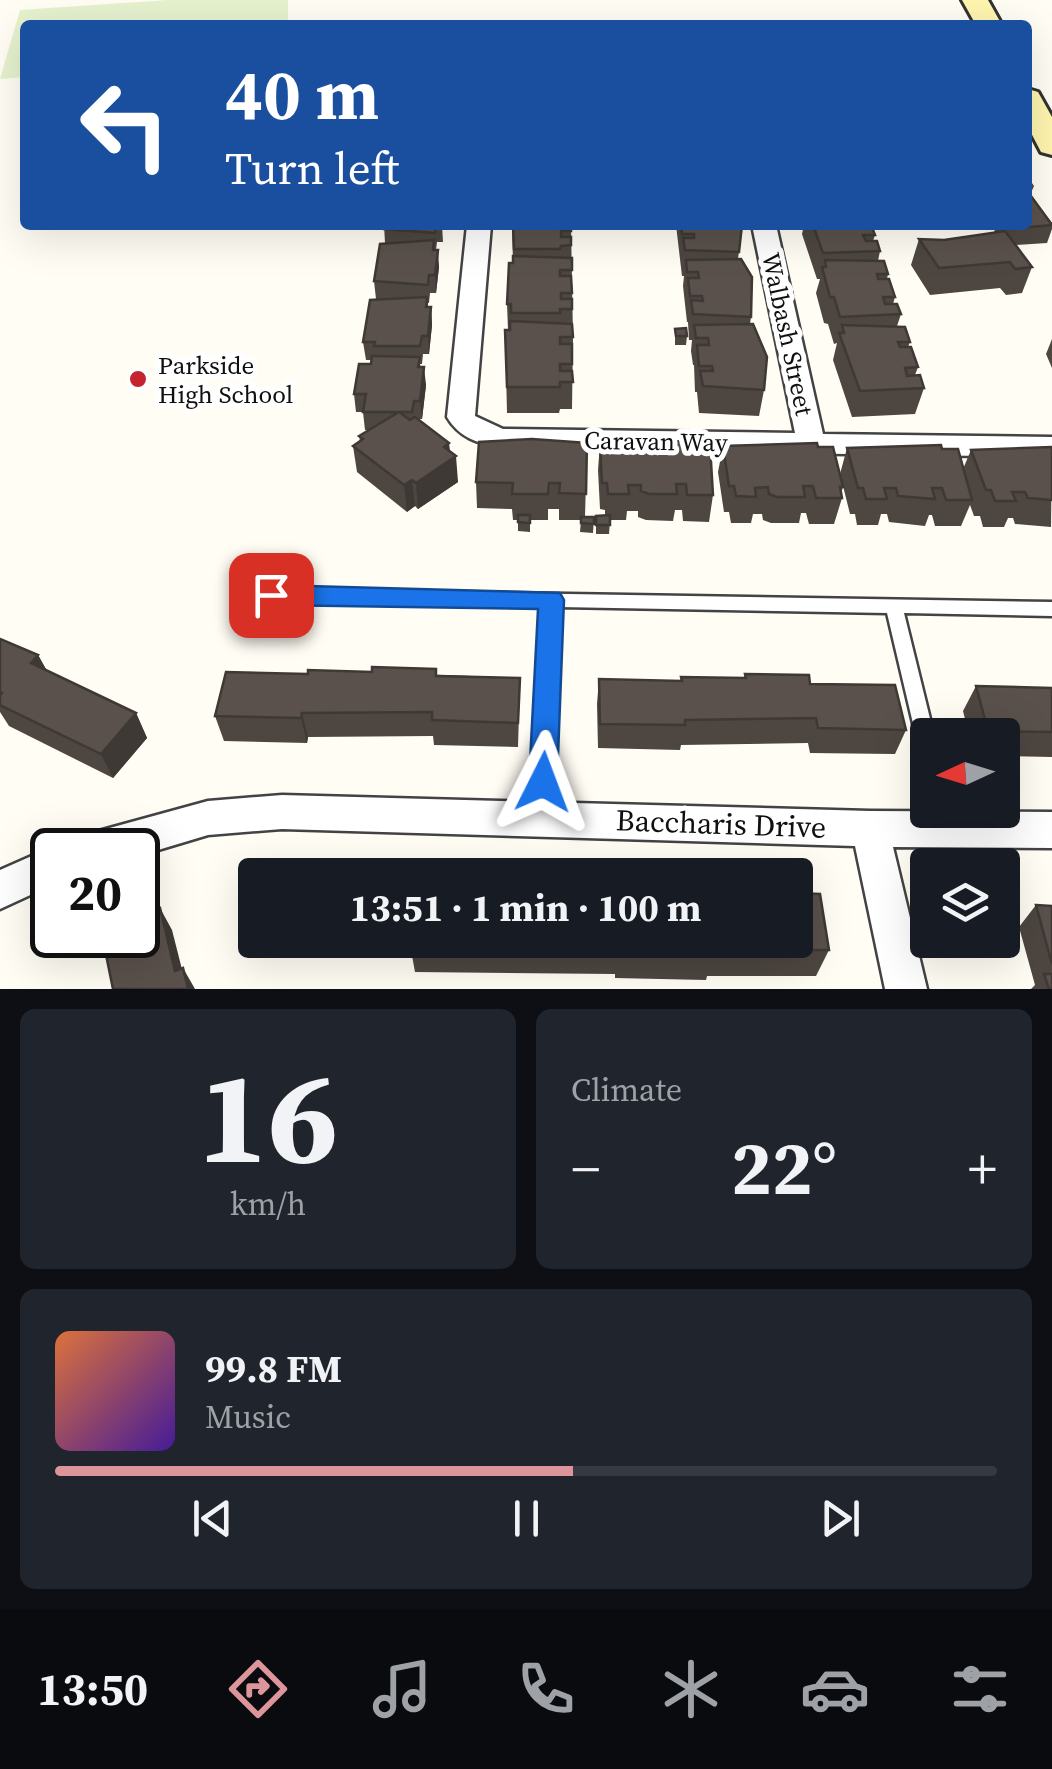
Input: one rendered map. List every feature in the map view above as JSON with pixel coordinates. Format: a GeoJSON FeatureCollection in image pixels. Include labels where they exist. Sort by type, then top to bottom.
{"type":"FeatureCollection","features":[{"type":"Feature","properties":{"kind":"street"},"geometry":{"type":"LineString","coordinates":[[1032,106],[1052,146]]}},
{"type":"Feature","properties":{"kind":"street","name":"Caravan Way"},"geometry":{"type":"LineString","coordinates":[[479,230],[462,400],[461,418],[466,426],[504,438],[1052,446]]}},
{"type":"Feature","properties":{"kind":"street","name":"Walbash Street"},"geometry":{"type":"LineString","coordinates":[[765,230],[811,443]]}},
{"type":"Feature","properties":{"kind":"street","name":"Baccharis Drive"},"geometry":{"type":"LineString","coordinates":[[160,832],[208,818],[282,812],[870,830],[910,825]]}},
{"type":"Feature","properties":{"kind":"street","name":"Baccharis Drive"},"geometry":{"type":"LineString","coordinates":[[1020,827],[1052,830]]}},
{"type":"Feature","properties":{"kind":"street"},"geometry":{"type":"LineString","coordinates":[[870,830],[906,989]]}},
{"type":"Feature","properties":{"kind":"street"},"geometry":{"type":"LineString","coordinates":[[0,890],[30,876]]}},
{"type":"Feature","properties":{"kind":"lane"},"geometry":{"type":"LineString","coordinates":[[271,595],[1052,609]]}},
{"type":"Feature","properties":{"kind":"lane"},"geometry":{"type":"LineString","coordinates":[[541,818],[551,600]]}},
{"type":"Feature","properties":{"kind":"lane"},"geometry":{"type":"LineString","coordinates":[[894,606],[921,718]]}},
{"type":"Feature","properties":{"kind":"green space"},"geometry":{"type":"Polygon","coordinates":[[[168,0],[288,0],[288,20],[20,20],[20,77],[0,79],[20,10],[168,0]]]}},
{"type":"Feature","properties":{"kind":"building"},"geometry":{"type":"Polygon","coordinates":[[[1032,198],[1052,225],[1032,227],[1032,198]]]}},
{"type":"Feature","properties":{"kind":"building"},"geometry":{"type":"Polygon","coordinates":[[[513,230],[571,230],[561,231],[561,237],[571,237],[571,245],[560,249],[514,249],[513,230]]]}},
{"type":"Feature","properties":{"kind":"building"},"geometry":{"type":"Polygon","coordinates":[[[682,230],[741,230],[739,252],[685,250],[683,238],[694,238],[694,234],[682,234],[682,230]]]}},
{"type":"Feature","properties":{"kind":"building"},"geometry":{"type":"Polygon","coordinates":[[[815,230],[873,230],[875,235],[863,235],[866,241],[877,241],[880,251],[823,253],[815,230]]]}},
{"type":"Feature","properties":{"kind":"building"},"geometry":{"type":"Polygon","coordinates":[[[1005,231],[1032,267],[1015,269],[1010,262],[939,268],[919,239],[944,240],[1005,231]]]}},
{"type":"Feature","properties":{"kind":"building"},"geometry":{"type":"Polygon","coordinates":[[[434,240],[433,250],[438,250],[435,275],[429,275],[428,285],[374,281],[380,244],[434,240]]]}},
{"type":"Feature","properties":{"kind":"building"},"geometry":{"type":"Polygon","coordinates":[[[513,256],[572,258],[572,270],[560,270],[560,276],[571,276],[572,293],[561,293],[561,299],[572,299],[572,309],[560,309],[560,313],[511,313],[511,304],[507,304],[509,263],[513,263],[513,256]]]}},
{"type":"Feature","properties":{"kind":"building"},"geometry":{"type":"Polygon","coordinates":[[[741,259],[752,277],[751,317],[693,314],[691,300],[703,301],[702,296],[690,296],[688,278],[699,278],[698,272],[687,272],[686,260],[741,259]]]}},
{"type":"Feature","properties":{"kind":"building"},"geometry":{"type":"Polygon","coordinates":[[[825,260],[884,261],[888,274],[877,274],[878,279],[889,279],[895,297],[883,297],[885,304],[897,304],[901,314],[840,317],[822,267],[826,267],[825,260]]]}},
{"type":"Feature","properties":{"kind":"building"},"geometry":{"type":"Polygon","coordinates":[[[427,297],[426,307],[431,307],[428,336],[422,336],[420,346],[374,346],[375,342],[363,342],[370,300],[427,297]]]}},
{"type":"Feature","properties":{"kind":"building"},"geometry":{"type":"Polygon","coordinates":[[[510,321],[572,324],[573,337],[560,337],[560,344],[572,344],[572,364],[560,364],[560,371],[572,371],[573,382],[560,382],[560,387],[507,387],[505,330],[510,330],[510,321]]]}},
{"type":"Feature","properties":{"kind":"building"},"geometry":{"type":"Polygon","coordinates":[[[753,324],[767,357],[764,390],[703,386],[700,371],[713,371],[712,366],[699,366],[697,345],[709,345],[708,338],[696,338],[694,325],[753,324]]]}},
{"type":"Feature","properties":{"kind":"building"},"geometry":{"type":"Polygon","coordinates":[[[842,325],[905,327],[910,342],[898,342],[900,347],[911,347],[918,367],[905,368],[907,376],[920,375],[924,388],[860,391],[839,333],[844,333],[842,325]]]}},
{"type":"Feature","properties":{"kind":"building"},"geometry":{"type":"Polygon","coordinates":[[[686,328],[687,336],[676,336],[675,329],[686,328]]]}},
{"type":"Feature","properties":{"kind":"building"},"geometry":{"type":"Polygon","coordinates":[[[372,356],[420,357],[418,367],[424,367],[420,401],[414,401],[412,412],[363,412],[366,394],[354,394],[359,364],[371,364],[372,356]]]}},
{"type":"Feature","properties":{"kind":"building"},"geometry":{"type":"Polygon","coordinates":[[[399,412],[410,420],[415,417],[449,443],[444,447],[456,456],[416,483],[412,480],[404,485],[353,446],[363,439],[359,436],[399,412]]]}},
{"type":"Feature","properties":{"kind":"building"},"geometry":{"type":"Polygon","coordinates":[[[532,439],[587,443],[586,494],[559,493],[560,483],[549,483],[548,494],[512,494],[513,483],[476,482],[479,442],[532,439]]]}},
{"type":"Feature","properties":{"kind":"building"},"geometry":{"type":"Polygon","coordinates":[[[694,441],[694,445],[710,445],[713,495],[687,495],[686,484],[676,484],[677,494],[649,494],[641,491],[641,485],[628,485],[629,494],[608,494],[607,483],[602,483],[600,443],[694,441]]]}},
{"type":"Feature","properties":{"kind":"building"},"geometry":{"type":"Polygon","coordinates":[[[817,443],[818,447],[833,447],[842,498],[816,498],[813,486],[803,486],[805,497],[777,497],[769,494],[768,487],[755,488],[756,497],[736,496],[734,486],[729,486],[723,446],[817,443]]]}},
{"type":"Feature","properties":{"kind":"building"},"geometry":{"type":"Polygon","coordinates":[[[941,445],[942,449],[958,449],[972,500],[946,500],[942,488],[932,488],[935,499],[898,496],[896,488],[884,488],[887,499],[866,499],[863,488],[858,488],[847,448],[941,445]]]}},
{"type":"Feature","properties":{"kind":"building"},"geometry":{"type":"Polygon","coordinates":[[[1052,447],[1052,500],[1012,492],[1016,501],[995,501],[991,490],[986,490],[971,450],[1052,447]]]}},
{"type":"Feature","properties":{"kind":"building"},"geometry":{"type":"Polygon","coordinates":[[[518,515],[530,515],[530,523],[518,522],[518,515]]]}},
{"type":"Feature","properties":{"kind":"building"},"geometry":{"type":"Polygon","coordinates":[[[610,515],[610,525],[596,525],[596,516],[610,515]]]}},
{"type":"Feature","properties":{"kind":"building"},"geometry":{"type":"Polygon","coordinates":[[[581,517],[594,517],[594,524],[581,523],[581,517]]]}},
{"type":"Feature","properties":{"kind":"building"},"geometry":{"type":"Polygon","coordinates":[[[0,639],[38,655],[31,663],[136,713],[101,754],[0,705],[0,639]]]}},
{"type":"Feature","properties":{"kind":"building"},"geometry":{"type":"Polygon","coordinates":[[[372,667],[436,669],[436,676],[520,678],[518,723],[432,720],[432,712],[302,713],[301,718],[215,716],[226,672],[372,672],[372,667]]]}},
{"type":"Feature","properties":{"kind":"building"},"geometry":{"type":"Polygon","coordinates":[[[745,674],[809,675],[810,684],[895,685],[906,730],[818,728],[816,718],[685,720],[685,725],[600,724],[599,679],[682,681],[681,677],[746,678],[745,674]]]}},
{"type":"Feature","properties":{"kind":"building"},"geometry":{"type":"Polygon","coordinates":[[[976,686],[1052,688],[1052,732],[1020,732],[1020,718],[985,718],[976,686]]]}},
{"type":"Feature","properties":{"kind":"building"},"geometry":{"type":"Polygon","coordinates":[[[813,894],[820,894],[829,950],[813,950],[813,894]]]}},
{"type":"Feature","properties":{"kind":"building"},"geometry":{"type":"Polygon","coordinates":[[[1036,905],[1052,906],[1052,964],[1036,905]]]}},
{"type":"Feature","properties":{"kind":"building"},"geometry":{"type":"Polygon","coordinates":[[[160,908],[175,971],[183,968],[188,989],[113,989],[107,958],[160,958],[160,908]]]}},
{"type":"Feature","properties":{"kind":"building"},"geometry":{"type":"Polygon","coordinates":[[[1044,974],[1052,974],[1052,989],[1049,989],[1044,974]]]}},
{"type":"Feature","properties":{"kind":"place","name":"Parkside High School"},"geometry":{"type":"Point","coordinates":[138,379]}},
{"type":"Feature","properties":{"kind":"route"},"geometry":{"type":"LineString","coordinates":[[271,595],[551,600],[543,782]]}}]}
